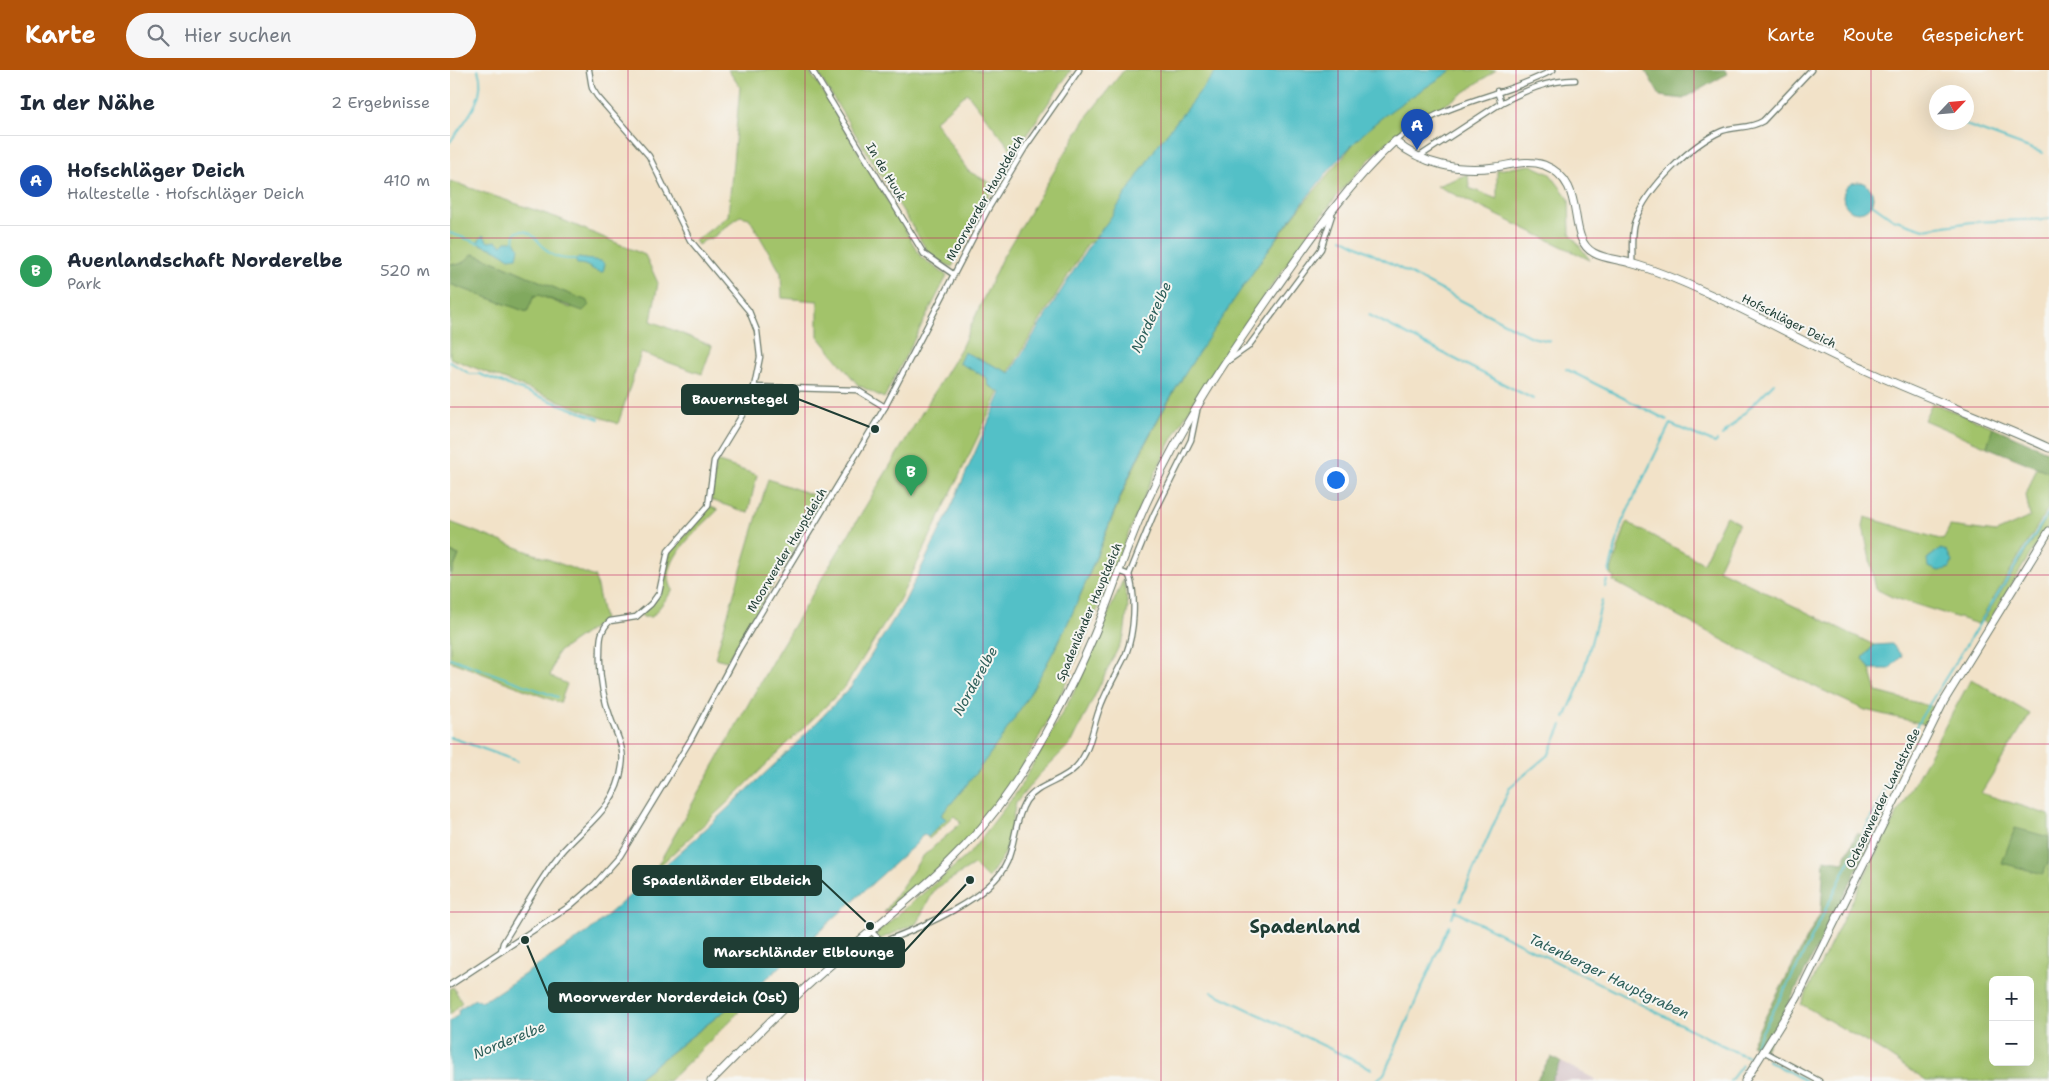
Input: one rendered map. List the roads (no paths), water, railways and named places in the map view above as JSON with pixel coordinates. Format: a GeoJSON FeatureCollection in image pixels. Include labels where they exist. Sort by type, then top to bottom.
{"type":"FeatureCollection","features":[{"type":"Feature","properties":{"kind":"street"},"geometry":{"type":"LineString","coordinates":[[502,951],[503,943],[553,863],[606,807],[616,792],[622,769],[622,748],[611,719],[601,683],[599,664],[602,632],[610,622],[636,617],[655,599],[662,580],[668,551],[708,506],[714,461],[744,412],[754,387],[760,357],[760,343],[749,311],[690,240],[649,156],[597,96],[592,88],[589,70]]}},
{"type":"Feature","properties":{"kind":"street","name":"In de Huuk"},"geometry":{"type":"LineString","coordinates":[[812,70],[924,254],[953,274]]}},
{"type":"Feature","properties":{"kind":"street","name":"Moorwerder Hauptdeich"},"geometry":{"type":"LineString","coordinates":[[450,985],[576,901],[600,880],[620,856],[691,740],[739,649],[885,406],[953,274],[1018,158],[1079,70]]}},
{"type":"Feature","properties":{"kind":"street"},"geometry":{"type":"LineString","coordinates":[[1395,141],[1426,120],[1468,101],[1520,85],[1553,70]]}},
{"type":"Feature","properties":{"kind":"street"},"geometry":{"type":"LineString","coordinates":[[1632,263],[1634,222],[1669,171],[1688,152],[1708,138],[1725,130],[1749,127],[1763,121],[1811,70]]}},
{"type":"Feature","properties":{"kind":"street"},"geometry":{"type":"LineString","coordinates":[[1420,156],[1501,103],[1546,84],[1575,80]]}},
{"type":"Feature","properties":{"kind":"street"},"geometry":{"type":"LineString","coordinates":[[1497,91],[1501,103]]}},
{"type":"Feature","properties":{"kind":"street","name":"Hofschläger Deich"},"geometry":{"type":"LineString","coordinates":[[1395,141],[1440,165],[1465,169],[1524,162],[1545,165],[1556,172],[1574,198],[1577,224],[1585,246],[1592,252],[1604,257],[1632,263],[1717,297],[1863,370],[2049,448]]}},
{"type":"Feature","properties":{"kind":"street","name":"Spadenländer Hauptdeich"},"geometry":{"type":"LineString","coordinates":[[711,1081],[816,978],[954,860],[987,821],[1011,788],[1067,693],[1102,617],[1149,496],[1198,404],[1334,207],[1376,159],[1395,141]]}},
{"type":"Feature","properties":{"kind":"street","name":"Spadenländer Hauptdeich"},"geometry":{"type":"LineString","coordinates":[[1225,363],[1248,347],[1321,248],[1334,207]]}},
{"type":"Feature","properties":{"kind":"street"},"geometry":{"type":"LineString","coordinates":[[754,387],[857,390],[885,406]]}},
{"type":"Feature","properties":{"kind":"street"},"geometry":{"type":"LineString","coordinates":[[871,931],[880,940],[886,941],[958,908],[982,891],[1007,864],[1025,803],[1032,794],[1063,778],[1075,767],[1086,752],[1101,704],[1127,651],[1133,605],[1129,575],[1153,516],[1191,440],[1198,404]]}},
{"type":"Feature","properties":{"kind":"street","name":"Ochsenwerder Landstraße"},"geometry":{"type":"LineString","coordinates":[[1745,1081],[1765,1052],[1797,998],[1944,701],[2049,531]]}},
{"type":"Feature","properties":{"kind":"street"},"geometry":{"type":"LineString","coordinates":[[1119,571],[1129,575]]}},
{"type":"Feature","properties":{"kind":"street"},"geometry":{"type":"LineString","coordinates":[[1765,1052],[1819,1081]]}},
{"type":"Feature","properties":{"kind":"water","name":"Norderelbe"},"geometry":{"type":"Polygon","coordinates":[[[1217,70],[1452,70],[1383,117],[1344,153],[1296,212],[1224,314],[1148,437],[1128,478],[1071,616],[1044,669],[996,746],[941,815],[946,819],[928,837],[923,834],[917,843],[772,974],[634,1081],[450,1081],[450,1021],[458,1015],[459,1009],[475,999],[480,1001],[489,998],[588,932],[696,838],[790,750],[851,687],[904,603],[948,514],[1001,393],[988,385],[987,378],[959,363],[964,352],[1010,373],[1089,246],[1109,220],[1157,146],[1217,70]]]}},
{"type":"Feature","properties":{"kind":"water"},"geometry":{"type":"Polygon","coordinates":[[[1858,182],[1869,186],[1873,197],[1869,208],[1858,212],[1847,208],[1843,197],[1847,186],[1858,182]]]}},
{"type":"Feature","properties":{"kind":"water"},"geometry":{"type":"Polygon","coordinates":[[[483,235],[488,242],[496,241],[502,245],[506,241],[515,241],[519,248],[517,257],[509,258],[496,250],[477,243],[483,235]]]}},
{"type":"Feature","properties":{"kind":"water"},"geometry":{"type":"Polygon","coordinates":[[[575,259],[601,261],[605,264],[603,272],[577,264],[575,259]]]}},
{"type":"Feature","properties":{"kind":"water"},"geometry":{"type":"Polygon","coordinates":[[[1940,549],[1947,551],[1952,562],[1950,568],[1939,571],[1928,567],[1927,559],[1940,549]]]}},
{"type":"Feature","properties":{"kind":"water"},"geometry":{"type":"Polygon","coordinates":[[[1892,644],[1902,656],[1889,669],[1870,669],[1863,658],[1874,645],[1892,644]]]}},
{"type":"Feature","properties":{"kind":"waterway"},"geometry":{"type":"LineString","coordinates":[[450,142],[468,117],[477,99],[480,90],[478,70]]}},
{"type":"Feature","properties":{"kind":"waterway"},"geometry":{"type":"LineString","coordinates":[[1974,128],[2043,153]]}},
{"type":"Feature","properties":{"kind":"waterway"},"geometry":{"type":"LineString","coordinates":[[1872,204],[1893,219],[1924,229],[1972,222],[2049,219]]}},
{"type":"Feature","properties":{"kind":"waterway"},"geometry":{"type":"LineString","coordinates":[[514,243],[515,233],[526,232],[531,234],[554,256],[575,259]]}},
{"type":"Feature","properties":{"kind":"waterway"},"geometry":{"type":"LineString","coordinates":[[450,233],[478,243]]}},
{"type":"Feature","properties":{"kind":"waterway"},"geometry":{"type":"LineString","coordinates":[[1342,238],[1531,337],[1550,341]]}},
{"type":"Feature","properties":{"kind":"waterway"},"geometry":{"type":"LineString","coordinates":[[1369,315],[1533,399]]}},
{"type":"Feature","properties":{"kind":"waterway"},"geometry":{"type":"LineString","coordinates":[[450,362],[470,374],[479,374],[599,419]]}},
{"type":"Feature","properties":{"kind":"waterway"},"geometry":{"type":"LineString","coordinates":[[1566,369],[1667,420]]}},
{"type":"Feature","properties":{"kind":"waterway"},"geometry":{"type":"LineString","coordinates":[[1722,436],[1774,383]]}},
{"type":"Feature","properties":{"kind":"waterway"},"geometry":{"type":"LineString","coordinates":[[1609,572],[1622,522],[1670,424],[1715,443],[1717,441]]}},
{"type":"Feature","properties":{"kind":"waterway"},"geometry":{"type":"LineString","coordinates":[[1755,1045],[1796,969],[1920,719],[2049,512]]}},
{"type":"Feature","properties":{"kind":"waterway"},"geometry":{"type":"LineString","coordinates":[[1605,587],[1607,580]]}},
{"type":"Feature","properties":{"kind":"waterway"},"geometry":{"type":"LineString","coordinates":[[1565,718],[1581,681],[1602,601]]}},
{"type":"Feature","properties":{"kind":"waterway"},"geometry":{"type":"LineString","coordinates":[[450,658],[557,697]]}},
{"type":"Feature","properties":{"kind":"waterway"},"geometry":{"type":"LineString","coordinates":[[1460,901],[1510,787],[1549,754],[1562,725]]}},
{"type":"Feature","properties":{"kind":"waterway"},"geometry":{"type":"LineString","coordinates":[[450,737],[517,761]]}},
{"type":"Feature","properties":{"kind":"waterway","name":"Tatenberger Hauptgraben"},"geometry":{"type":"LineString","coordinates":[[1452,918],[1457,907]]}},
{"type":"Feature","properties":{"kind":"waterway","name":"Tatenberger Hauptgraben"},"geometry":{"type":"LineString","coordinates":[[1455,911],[1740,1054],[1753,1058]]}},
{"type":"Feature","properties":{"kind":"waterway"},"geometry":{"type":"LineString","coordinates":[[1375,1081],[1384,1074],[1449,925]]}},
{"type":"Feature","properties":{"kind":"waterway"},"geometry":{"type":"LineString","coordinates":[[1212,992],[1372,1069]]}},
{"type":"Feature","properties":{"kind":"waterway","name":"Tatenberger Hauptgraben"},"geometry":{"type":"LineString","coordinates":[[1767,1060],[1806,1081]]}},
{"type":"Feature","properties":{"kind":"waterway"},"geometry":{"type":"LineString","coordinates":[[1730,1081],[1742,1065]]}},
{"type":"Feature","properties":{"kind":"place","name":"Hofschläger Deich"},"geometry":{"type":"Point","coordinates":[1417,150]}},
{"type":"Feature","properties":{"kind":"place","name":"Bauernstegel"},"geometry":{"type":"Point","coordinates":[875,429]}},
{"type":"Feature","properties":{"kind":"place","name":"Auenlandschaft Norderelbe"},"geometry":{"type":"Point","coordinates":[911,496]}},
{"type":"Feature","properties":{"kind":"place","name":"Marschländer Elblounge"},"geometry":{"type":"Point","coordinates":[970,880]}},
{"type":"Feature","properties":{"kind":"place","name":"Spadenländer Elbdeich"},"geometry":{"type":"Point","coordinates":[870,926]}},
{"type":"Feature","properties":{"kind":"place","name":"Moorwerder Norderdeich (Ost)"},"geometry":{"type":"Point","coordinates":[525,940]}},
{"type":"Feature","properties":{"kind":"district","name":"Spadenland"},"geometry":{"type":"Point","coordinates":[1305,927]}}]}
